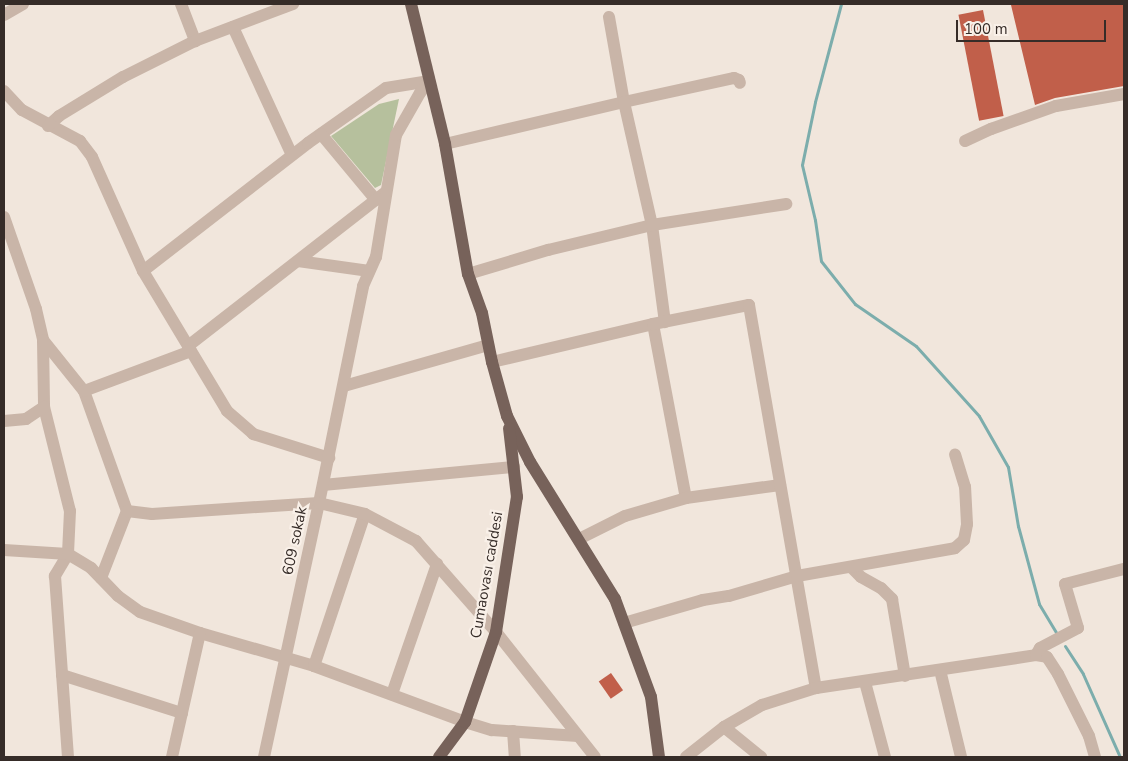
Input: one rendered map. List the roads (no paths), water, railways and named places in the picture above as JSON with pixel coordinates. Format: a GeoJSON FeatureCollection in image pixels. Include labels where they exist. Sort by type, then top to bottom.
{"type":"FeatureCollection","features":[{"type":"Feature","properties":{"kind":"main road"},"geometry":{"type":"LineString","coordinates":[[412,4],[445,144],[468,274],[482,313],[492,362],[507,416],[530,462],[615,599],[651,696],[659,757]]}},
{"type":"Feature","properties":{"kind":"main road","name":"Cumaovası caddesi"},"geometry":{"type":"LineString","coordinates":[[439,757],[465,722],[496,632],[511,550],[517,497],[507,416]]}},
{"type":"Feature","properties":{"kind":"street"},"geometry":{"type":"LineString","coordinates":[[4,15],[23,4]]}},
{"type":"Feature","properties":{"kind":"street"},"geometry":{"type":"LineString","coordinates":[[181,4],[195,41]]}},
{"type":"Feature","properties":{"kind":"street"},"geometry":{"type":"LineString","coordinates":[[48,126],[59,116],[123,77],[195,41],[292,4]]}},
{"type":"Feature","properties":{"kind":"street"},"geometry":{"type":"LineString","coordinates":[[609,17],[624,102],[652,225],[659,323],[686,498]]}},
{"type":"Feature","properties":{"kind":"street"},"geometry":{"type":"LineString","coordinates":[[233,27],[292,155]]}},
{"type":"Feature","properties":{"kind":"street"},"geometry":{"type":"LineString","coordinates":[[445,144],[734,78],[739,80],[740,83]]}},
{"type":"Feature","properties":{"kind":"street"},"geometry":{"type":"LineString","coordinates":[[142,271],[292,155],[386,88],[429,81]]}},
{"type":"Feature","properties":{"kind":"street"},"geometry":{"type":"LineString","coordinates":[[127,511],[152,514],[319,503],[330,458],[363,286],[376,257],[381,196],[396,135],[420,92],[429,81]]}},
{"type":"Feature","properties":{"kind":"street"},"geometry":{"type":"LineString","coordinates":[[4,91],[22,110],[80,142],[92,157],[142,271],[227,411],[253,434],[330,458]]}},
{"type":"Feature","properties":{"kind":"street"},"geometry":{"type":"LineString","coordinates":[[965,141],[991,129],[1056,106],[1124,94]]}},
{"type":"Feature","properties":{"kind":"street"},"geometry":{"type":"LineString","coordinates":[[321,134],[381,196]]}},
{"type":"Feature","properties":{"kind":"street"},"geometry":{"type":"LineString","coordinates":[[84,391],[190,348],[381,196]]}},
{"type":"Feature","properties":{"kind":"street"},"geometry":{"type":"LineString","coordinates":[[468,274],[548,250],[652,225],[786,204]]}},
{"type":"Feature","properties":{"kind":"street"},"geometry":{"type":"LineString","coordinates":[[4,217],[36,309],[43,340],[44,407],[70,511],[68,554],[55,576],[68,757]]}},
{"type":"Feature","properties":{"kind":"street"},"geometry":{"type":"LineString","coordinates":[[298,261],[369,271]]}},
{"type":"Feature","properties":{"kind":"street"},"geometry":{"type":"LineString","coordinates":[[492,362],[659,323],[749,305],[816,688]]}},
{"type":"Feature","properties":{"kind":"street"},"geometry":{"type":"LineString","coordinates":[[43,340],[84,391],[127,511],[101,578]]}},
{"type":"Feature","properties":{"kind":"street"},"geometry":{"type":"LineString","coordinates":[[344,386],[488,345]]}},
{"type":"Feature","properties":{"kind":"street"},"geometry":{"type":"LineString","coordinates":[[4,421],[26,419],[44,407]]}},
{"type":"Feature","properties":{"kind":"street"},"geometry":{"type":"LineString","coordinates":[[624,623],[797,576],[955,548],[964,540],[966,524],[964,487],[955,454]]}},
{"type":"Feature","properties":{"kind":"street"},"geometry":{"type":"LineString","coordinates":[[322,486],[514,466]]}},
{"type":"Feature","properties":{"kind":"street"},"geometry":{"type":"LineString","coordinates":[[579,539],[625,516],[686,498],[780,485]]}},
{"type":"Feature","properties":{"kind":"street","name":"609 sokak"},"geometry":{"type":"LineString","coordinates":[[264,757],[319,503],[365,514],[416,541],[496,632],[595,757]]}},
{"type":"Feature","properties":{"kind":"street"},"geometry":{"type":"LineString","coordinates":[[314,666],[365,514]]}},
{"type":"Feature","properties":{"kind":"street"},"geometry":{"type":"LineString","coordinates":[[4,550],[68,554],[92,568],[118,596],[140,612],[314,666],[465,722],[492,730],[578,736]]}},
{"type":"Feature","properties":{"kind":"street"},"geometry":{"type":"LineString","coordinates":[[392,694],[437,564]]}},
{"type":"Feature","properties":{"kind":"street"},"geometry":{"type":"LineString","coordinates":[[851,567],[861,576],[881,588],[892,599],[905,676]]}},
{"type":"Feature","properties":{"kind":"street"},"geometry":{"type":"LineString","coordinates":[[1036,655],[1040,648],[1078,628],[1065,584],[1124,569]]}},
{"type":"Feature","properties":{"kind":"street"},"geometry":{"type":"LineString","coordinates":[[172,757],[200,632]]}},
{"type":"Feature","properties":{"kind":"street"},"geometry":{"type":"LineString","coordinates":[[686,757],[724,727],[762,705],[816,688],[1036,655],[1047,657],[1058,674],[1089,736],[1095,757]]}},
{"type":"Feature","properties":{"kind":"street"},"geometry":{"type":"LineString","coordinates":[[940,670],[961,757]]}},
{"type":"Feature","properties":{"kind":"street"},"geometry":{"type":"LineString","coordinates":[[62,675],[182,713]]}},
{"type":"Feature","properties":{"kind":"street"},"geometry":{"type":"LineString","coordinates":[[865,682],[885,757]]}},
{"type":"Feature","properties":{"kind":"street"},"geometry":{"type":"LineString","coordinates":[[724,727],[761,757]]}},
{"type":"Feature","properties":{"kind":"street"},"geometry":{"type":"LineString","coordinates":[[513,731],[515,757]]}},
{"type":"Feature","properties":{"kind":"waterway"},"geometry":{"type":"LineString","coordinates":[[841,4],[815,102],[802,165],[815,220],[821,261],[855,304],[916,346],[979,416],[1008,467],[1018,526],[1039,604],[1056,632]]}},
{"type":"Feature","properties":{"kind":"waterway"},"geometry":{"type":"LineString","coordinates":[[1065,646],[1083,674],[1120,757]]}}]}
